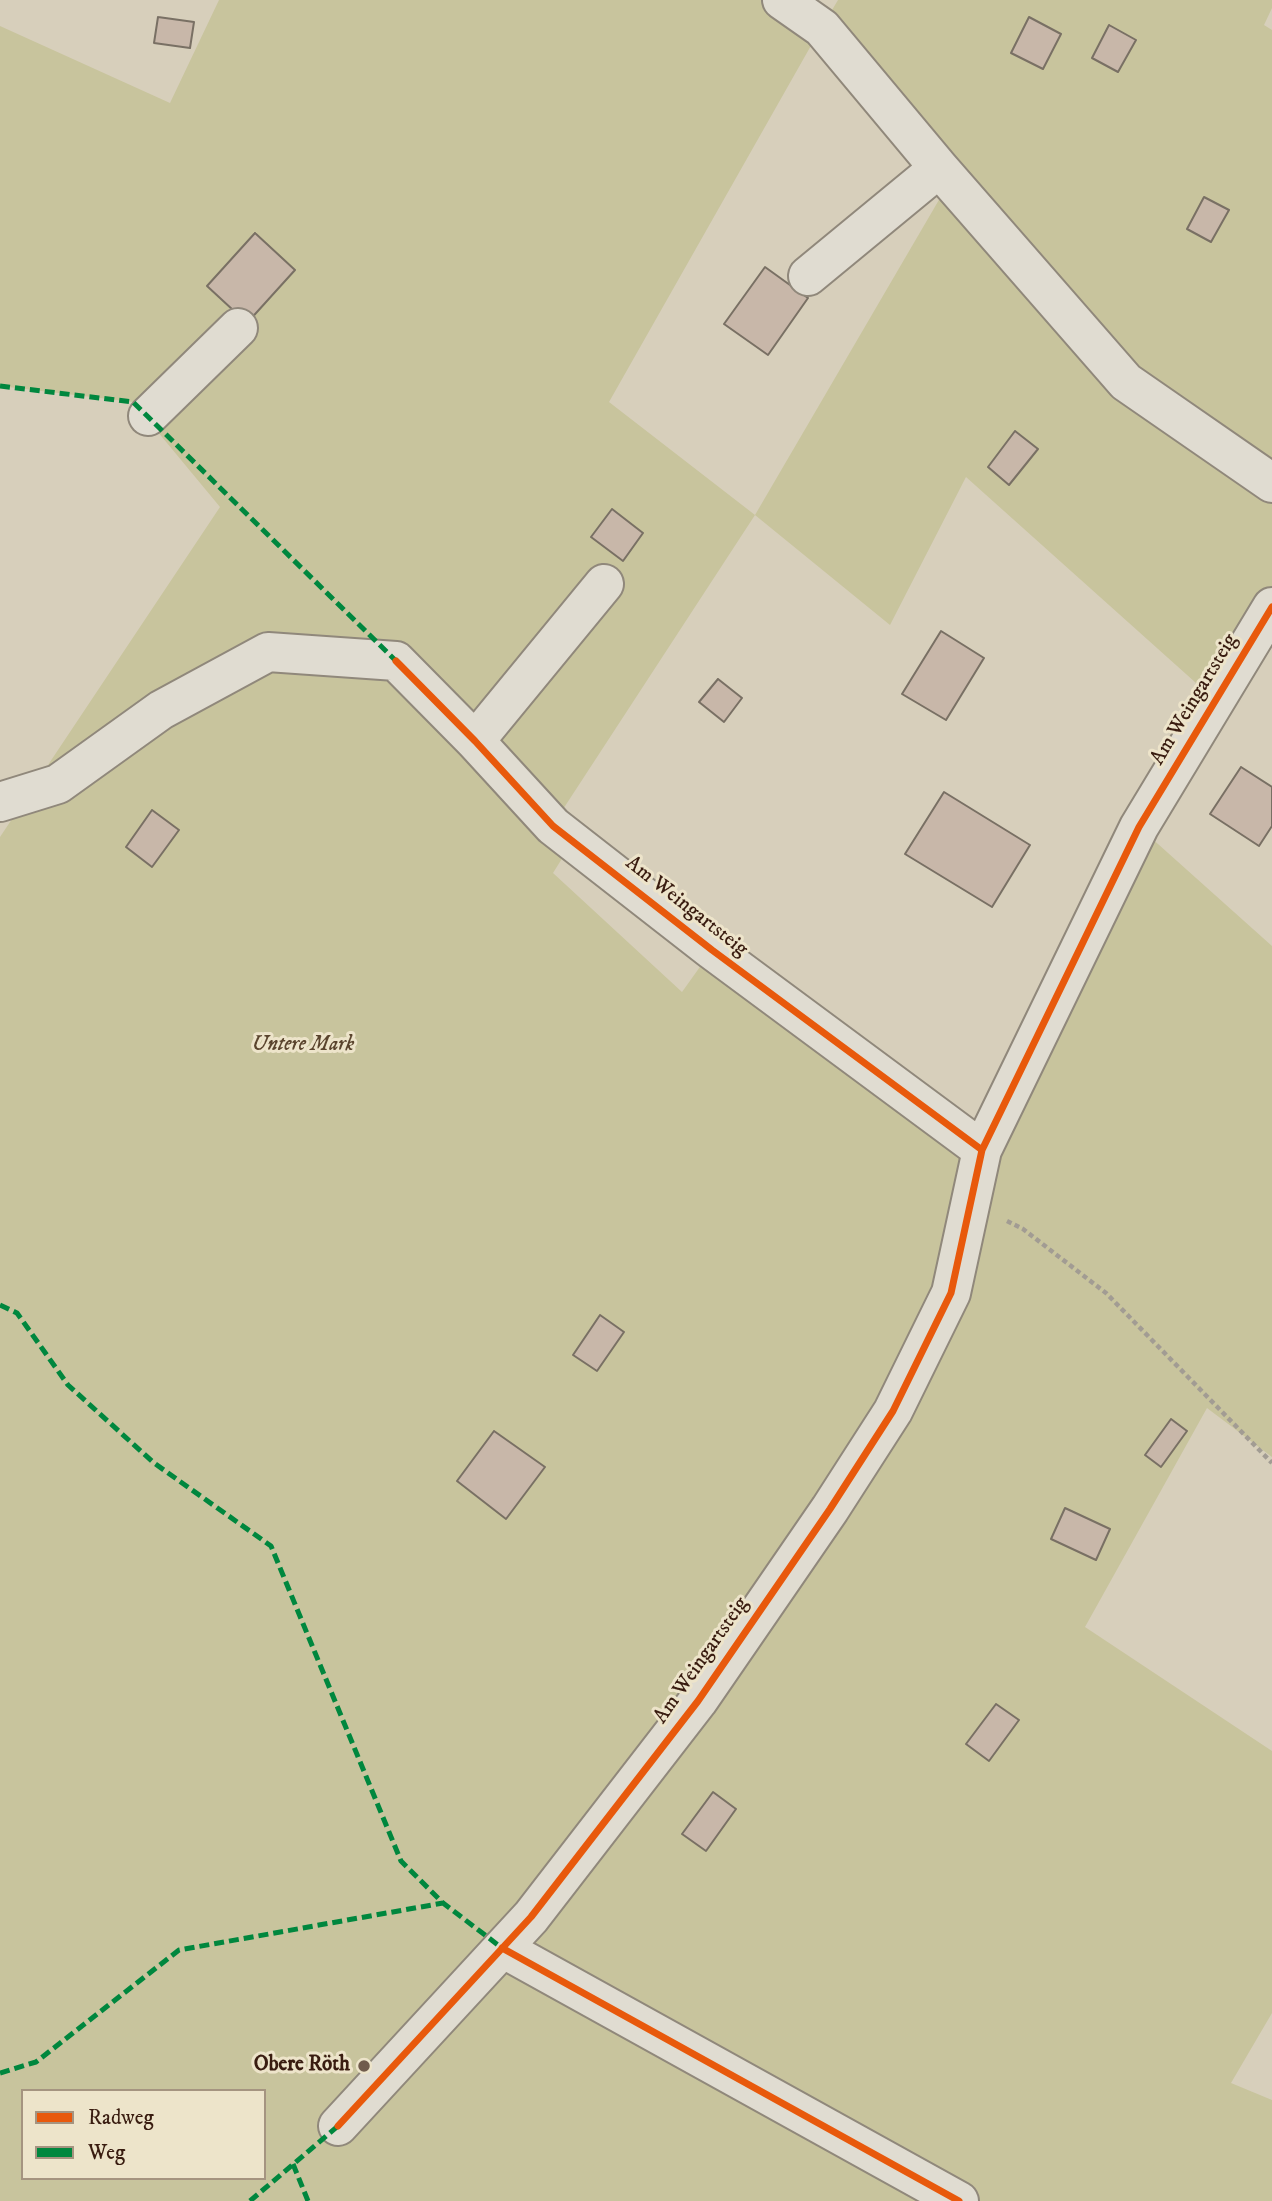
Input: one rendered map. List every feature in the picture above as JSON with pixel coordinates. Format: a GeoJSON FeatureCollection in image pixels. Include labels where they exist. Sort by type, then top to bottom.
{"type":"FeatureCollection","features":[{"type":"Feature","properties":{"kind":"street"},"geometry":{"type":"LineString","coordinates":[[782,0],[822,28],[939,168],[1126,382],[1272,484]]}},
{"type":"Feature","properties":{"kind":"street"},"geometry":{"type":"LineString","coordinates":[[808,276],[939,168]]}},
{"type":"Feature","properties":{"kind":"street"},"geometry":{"type":"LineString","coordinates":[[148,416],[238,328]]}},
{"type":"Feature","properties":{"kind":"street"},"geometry":{"type":"LineString","coordinates":[[475,741],[604,584]]}},
{"type":"Feature","properties":{"kind":"street","name":"Am Weingartsteig"},"geometry":{"type":"LineString","coordinates":[[338,2126],[531,1917],[698,1701],[886,1422],[951,1293],[982,1150],[1139,827],[1272,607]]}},
{"type":"Feature","properties":{"kind":"street","name":"Am Weingartsteig"},"geometry":{"type":"LineString","coordinates":[[0,803],[58,783],[161,710],[268,652],[396,661],[553,826],[712,950],[982,1150]]}},
{"type":"Feature","properties":{"kind":"street"},"geometry":{"type":"LineString","coordinates":[[502,1948],[959,2201]]}},
{"type":"Feature","properties":{"kind":"path"},"geometry":{"type":"LineString","coordinates":[[972,1202],[1023,1229],[1106,1293],[1272,1463]]}},
{"type":"Feature","properties":{"kind":"green space","name":"Untere Mark"},"geometry":{"type":"Polygon","coordinates":[[[219,0],[782,0],[822,27],[838,0],[1272,0],[1272,8],[1264,25],[1272,30],[1272,607],[1215,700],[966,477],[890,625],[755,515],[554,823],[573,841],[553,873],[682,992],[712,950],[982,1150],[1139,827],[1272,946],[1272,1457],[1207,1408],[1085,1627],[1272,1751],[1272,2013],[1231,2083],[1272,2100],[1272,2201],[0,2201],[0,837],[220,507],[133,402],[0,386],[0,26],[170,103],[219,0]],[[821,28],[609,402],[755,515],[950,181],[821,28]]]}},
{"type":"Feature","properties":{"kind":"building"},"geometry":{"type":"Polygon","coordinates":[[[158,17],[194,22],[190,48],[154,43],[158,17]]]}},
{"type":"Feature","properties":{"kind":"building"},"geometry":{"type":"Polygon","coordinates":[[[1029,17],[1061,34],[1043,69],[1011,53],[1029,17]]]}},
{"type":"Feature","properties":{"kind":"building"},"geometry":{"type":"Polygon","coordinates":[[[1109,25],[1136,40],[1118,72],[1092,58],[1109,25]]]}},
{"type":"Feature","properties":{"kind":"building"},"geometry":{"type":"Polygon","coordinates":[[[1204,197],[1229,210],[1211,242],[1187,229],[1204,197]]]}},
{"type":"Feature","properties":{"kind":"building"},"geometry":{"type":"Polygon","coordinates":[[[255,233],[295,270],[247,323],[207,286],[255,233]]]}},
{"type":"Feature","properties":{"kind":"building"},"geometry":{"type":"Polygon","coordinates":[[[765,267],[808,298],[768,355],[724,324],[765,267]]]}},
{"type":"Feature","properties":{"kind":"building"},"geometry":{"type":"Polygon","coordinates":[[[1015,431],[1038,449],[1009,485],[988,467],[1015,431]]]}},
{"type":"Feature","properties":{"kind":"building"},"geometry":{"type":"Polygon","coordinates":[[[612,509],[643,533],[623,561],[591,537],[612,509]]]}},
{"type":"Feature","properties":{"kind":"building"},"geometry":{"type":"Polygon","coordinates":[[[941,631],[984,658],[946,720],[902,694],[941,631]]]}},
{"type":"Feature","properties":{"kind":"building"},"geometry":{"type":"Polygon","coordinates":[[[718,679],[742,698],[724,722],[699,702],[718,679]]]}},
{"type":"Feature","properties":{"kind":"building"},"geometry":{"type":"Polygon","coordinates":[[[1241,767],[1272,787],[1272,826],[1259,846],[1210,814],[1241,767]]]}},
{"type":"Feature","properties":{"kind":"building"},"geometry":{"type":"Polygon","coordinates":[[[944,792],[1030,845],[992,907],[905,854],[944,792]]]}},
{"type":"Feature","properties":{"kind":"building"},"geometry":{"type":"Polygon","coordinates":[[[152,810],[179,830],[152,867],[126,847],[152,810]]]}},
{"type":"Feature","properties":{"kind":"building"},"geometry":{"type":"Polygon","coordinates":[[[600,1315],[624,1332],[597,1371],[573,1355],[600,1315]]]}},
{"type":"Feature","properties":{"kind":"building"},"geometry":{"type":"Polygon","coordinates":[[[1171,1419],[1187,1431],[1161,1467],[1145,1455],[1171,1419]]]}},
{"type":"Feature","properties":{"kind":"building"},"geometry":{"type":"Polygon","coordinates":[[[494,1431],[545,1467],[506,1519],[457,1481],[494,1431]]]}},
{"type":"Feature","properties":{"kind":"building"},"geometry":{"type":"Polygon","coordinates":[[[1065,1508],[1110,1529],[1096,1560],[1051,1539],[1065,1508]]]}},
{"type":"Feature","properties":{"kind":"building"},"geometry":{"type":"Polygon","coordinates":[[[996,1704],[1019,1720],[989,1761],[966,1744],[996,1704]]]}},
{"type":"Feature","properties":{"kind":"building"},"geometry":{"type":"Polygon","coordinates":[[[713,1792],[736,1809],[706,1851],[682,1834],[713,1792]]]}},
{"type":"Feature","properties":{"kind":"marked path"},"geometry":{"type":"LineString","coordinates":[[0,386],[133,402],[396,661]]}},
{"type":"Feature","properties":{"kind":"marked path"},"geometry":{"type":"LineString","coordinates":[[0,1305],[17,1313],[68,1385],[154,1463],[271,1546],[401,1861],[443,1903],[502,1948]]}},
{"type":"Feature","properties":{"kind":"marked path"},"geometry":{"type":"LineString","coordinates":[[0,2073],[36,2062],[179,1950],[443,1903]]}},
{"type":"Feature","properties":{"kind":"marked path"},"geometry":{"type":"LineString","coordinates":[[250,2201],[338,2126]]}},
{"type":"Feature","properties":{"kind":"marked path"},"geometry":{"type":"LineString","coordinates":[[293,2164],[308,2201]]}},
{"type":"Feature","properties":{"kind":"cycle path"},"geometry":{"type":"LineString","coordinates":[[338,2126],[531,1917],[698,1701],[830,1509],[893,1411],[951,1293],[982,1150],[1139,827],[1272,607]]}},
{"type":"Feature","properties":{"kind":"cycle path"},"geometry":{"type":"LineString","coordinates":[[396,661],[553,826],[712,950],[982,1150]]}},
{"type":"Feature","properties":{"kind":"cycle path"},"geometry":{"type":"LineString","coordinates":[[502,1948],[959,2201]]}},
{"type":"Feature","properties":{"kind":"place","name":"Obere Röth"},"geometry":{"type":"Point","coordinates":[364,2066]}}]}
